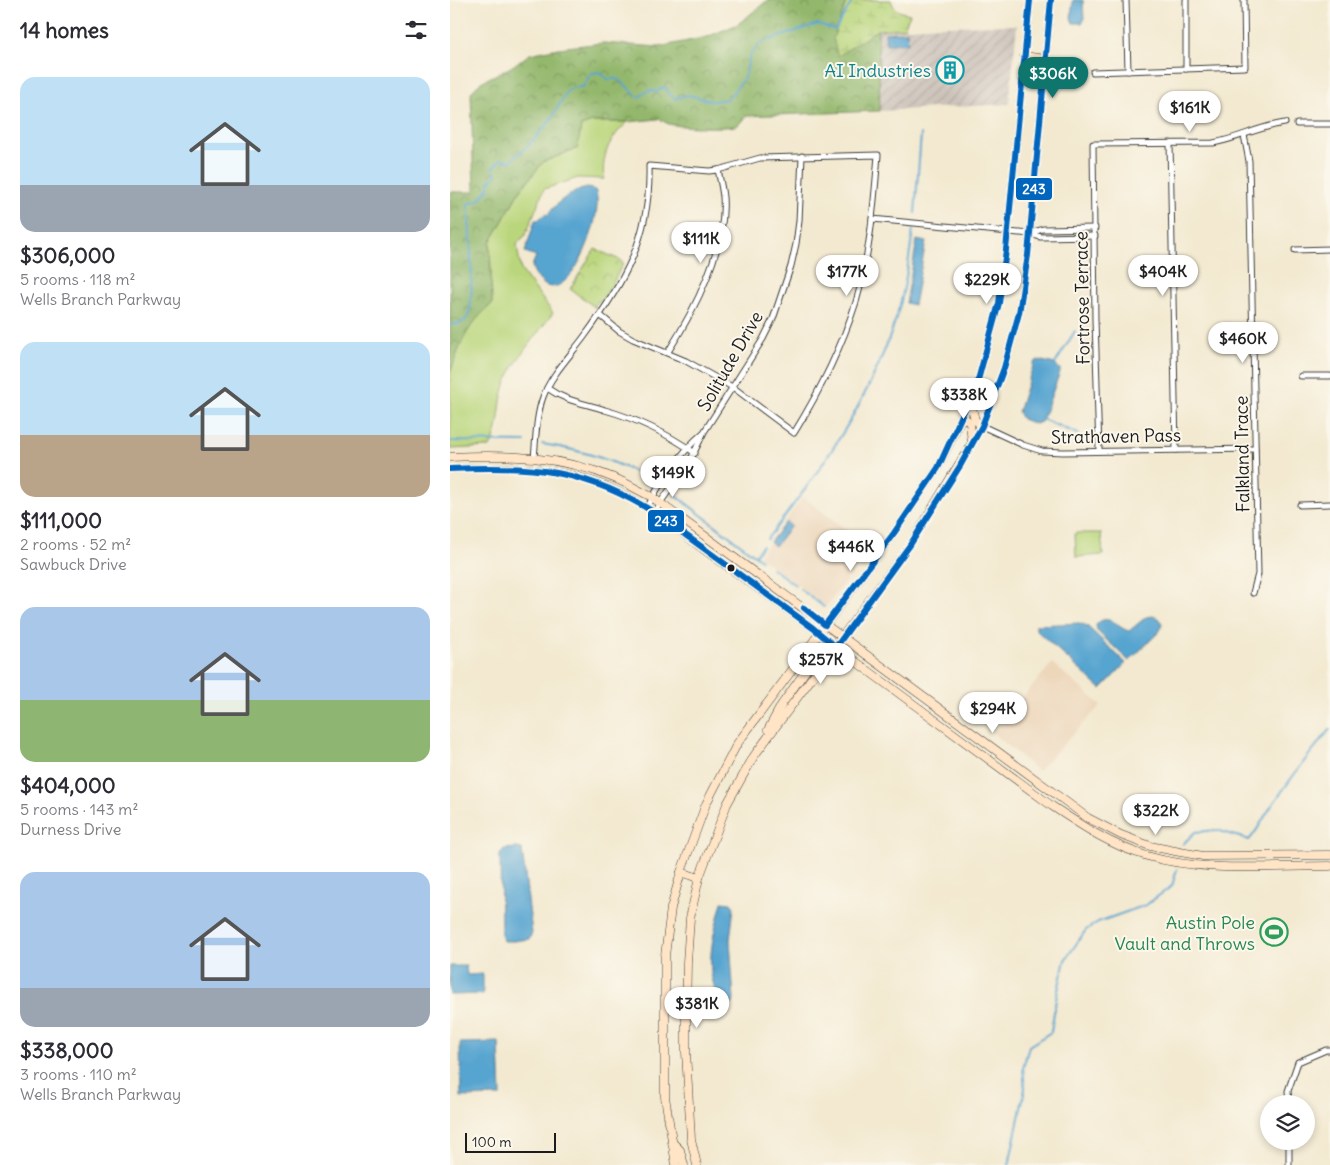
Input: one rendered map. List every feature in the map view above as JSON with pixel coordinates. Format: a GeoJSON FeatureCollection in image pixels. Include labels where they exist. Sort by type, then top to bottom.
{"type":"FeatureCollection","features":[{"type":"Feature","properties":{"kind":"main road"},"geometry":{"type":"LineString","coordinates":[[676,1165],[665,1097],[664,956],[671,908],[681,872],[706,804],[737,744],[894,533],[938,468],[970,400],[978,380],[999,303],[1008,232],[1030,0]]}},
{"type":"Feature","properties":{"kind":"main road"},"geometry":{"type":"LineString","coordinates":[[754,756],[910,545],[982,426],[1004,368],[1019,313],[1030,234],[1051,0]]}},
{"type":"Feature","properties":{"kind":"main road"},"geometry":{"type":"LineString","coordinates":[[1024,56],[1045,59]]}},
{"type":"Feature","properties":{"kind":"main road"},"geometry":{"type":"LineString","coordinates":[[970,400],[975,420],[982,426]]}},
{"type":"Feature","properties":{"kind":"main road"},"geometry":{"type":"LineString","coordinates":[[963,416],[970,422],[972,444]]}},
{"type":"Feature","properties":{"kind":"main road"},"geometry":{"type":"LineString","coordinates":[[450,457],[516,456],[552,459],[614,478],[652,497],[1088,818],[1121,835],[1150,846],[1203,856],[1330,855]]}},
{"type":"Feature","properties":{"kind":"main road"},"geometry":{"type":"LineString","coordinates":[[450,469],[514,468],[550,472],[610,488],[655,513],[1082,827],[1117,845],[1147,856],[1202,866],[1330,866]]}},
{"type":"Feature","properties":{"kind":"main road"},"geometry":{"type":"LineString","coordinates":[[697,1165],[691,1139],[686,1052],[686,962],[690,918],[699,878],[727,804],[782,704],[829,641],[829,632],[825,625]]}},
{"type":"Feature","properties":{"kind":"main road"},"geometry":{"type":"LineString","coordinates":[[965,740],[971,732]]}},
{"type":"Feature","properties":{"kind":"main road"},"geometry":{"type":"LineString","coordinates":[[681,872],[699,878]]}},
{"type":"Feature","properties":{"kind":"main road"},"geometry":{"type":"LineString","coordinates":[[672,1142],[678,1147],[684,1165]]}},
{"type":"Feature","properties":{"kind":"street"},"geometry":{"type":"LineString","coordinates":[[1126,0],[1128,71]]}},
{"type":"Feature","properties":{"kind":"street"},"geometry":{"type":"LineString","coordinates":[[1186,0],[1186,69]]}},
{"type":"Feature","properties":{"kind":"street"},"geometry":{"type":"LineString","coordinates":[[1093,72],[1245,67],[1244,0]]}},
{"type":"Feature","properties":{"kind":"street"},"geometry":{"type":"LineString","coordinates":[[1176,450],[1170,143],[1213,143],[1285,123]]}},
{"type":"Feature","properties":{"kind":"street"},"geometry":{"type":"LineString","coordinates":[[1297,124],[1330,124]]}},
{"type":"Feature","properties":{"kind":"street","name":"Falkland Trace"},"geometry":{"type":"LineString","coordinates":[[1244,135],[1249,161],[1258,574],[1253,593]]}},
{"type":"Feature","properties":{"kind":"street","name":"Fortrose Terrace"},"geometry":{"type":"LineString","coordinates":[[1099,451],[1095,319],[1094,144],[1170,143]]}},
{"type":"Feature","properties":{"kind":"street"},"geometry":{"type":"LineString","coordinates":[[534,458],[539,410],[548,388],[612,298],[635,253],[645,216],[649,186],[648,166],[718,170],[760,158],[878,155],[872,219],[859,287],[847,328],[822,385],[794,433],[734,388],[668,352],[633,339],[619,331],[600,315]]}},
{"type":"Feature","properties":{"kind":"street","name":"Solitude Drive"},"geometry":{"type":"LineString","coordinates":[[647,509],[652,497],[688,449],[704,432],[734,388],[773,319],[791,266],[799,221],[802,156]]}},
{"type":"Feature","properties":{"kind":"street"},"geometry":{"type":"LineString","coordinates":[[668,352],[698,297],[719,236],[723,198],[718,170]]}},
{"type":"Feature","properties":{"kind":"street"},"geometry":{"type":"LineString","coordinates":[[872,219],[1030,234],[1041,237],[1095,236]]}},
{"type":"Feature","properties":{"kind":"street"},"geometry":{"type":"LineString","coordinates":[[1030,234],[1042,229],[1095,228]]}},
{"type":"Feature","properties":{"kind":"street"},"geometry":{"type":"LineString","coordinates":[[1295,250],[1330,249]]}},
{"type":"Feature","properties":{"kind":"street"},"geometry":{"type":"LineString","coordinates":[[1300,376],[1330,376]]}},
{"type":"Feature","properties":{"kind":"street"},"geometry":{"type":"LineString","coordinates":[[548,388],[565,399],[605,410],[670,437],[695,453]]}},
{"type":"Feature","properties":{"kind":"street","name":"Strathaven Pass"},"geometry":{"type":"LineString","coordinates":[[982,426],[1023,446],[1042,451],[1255,449]]}},
{"type":"Feature","properties":{"kind":"street","name":"Solitude Drive"},"geometry":{"type":"LineString","coordinates":[[655,513],[695,453],[704,432]]}},
{"type":"Feature","properties":{"kind":"street"},"geometry":{"type":"LineString","coordinates":[[1300,505],[1330,504]]}},
{"type":"Feature","properties":{"kind":"street"},"geometry":{"type":"LineString","coordinates":[[1288,1095],[1288,1090],[1298,1062],[1330,1050]]}},
{"type":"Feature","properties":{"kind":"street"},"geometry":{"type":"LineString","coordinates":[[1289,1150],[1289,1165]]}},
{"type":"Feature","properties":{"kind":"shaded area"},"geometry":{"type":"Polygon","coordinates":[[[1017,25],[1009,104],[880,111],[877,30],[941,26],[1017,25]]]}},
{"type":"Feature","properties":{"kind":"shaded area"},"geometry":{"type":"Polygon","coordinates":[[[803,497],[870,548],[826,607],[759,556],[803,497]]]}},
{"type":"Feature","properties":{"kind":"shaded area"},"geometry":{"type":"Polygon","coordinates":[[[1052,663],[1101,705],[1038,771],[993,733],[1052,663]]]}},
{"type":"Feature","properties":{"kind":"green space"},"geometry":{"type":"Polygon","coordinates":[[[768,0],[877,0],[880,111],[746,116],[738,125],[725,127],[674,125],[658,119],[628,122],[592,122],[581,126],[578,148],[543,162],[519,192],[490,243],[492,304],[476,319],[466,335],[450,373],[450,192],[474,192],[471,92],[481,82],[511,67],[530,54],[558,48],[603,43],[659,47],[707,37],[738,24],[768,0]]]}},
{"type":"Feature","properties":{"kind":"green space"},"geometry":{"type":"Polygon","coordinates":[[[847,0],[891,0],[894,7],[898,10],[910,14],[904,28],[877,30],[838,56],[833,39],[847,0]]]}},
{"type":"Feature","properties":{"kind":"green space"},"geometry":{"type":"Polygon","coordinates":[[[592,122],[628,122],[616,134],[608,147],[603,170],[604,179],[578,178],[544,189],[525,236],[518,242],[517,246],[521,270],[553,313],[525,349],[508,378],[502,395],[496,433],[490,447],[450,449],[450,373],[463,336],[480,314],[492,304],[490,243],[519,192],[543,162],[578,148],[581,126],[592,122]]]}},
{"type":"Feature","properties":{"kind":"green space"},"geometry":{"type":"Polygon","coordinates":[[[595,249],[623,263],[612,285],[601,301],[598,301],[595,305],[596,308],[570,289],[595,249]]]}},
{"type":"Feature","properties":{"kind":"green space"},"geometry":{"type":"Polygon","coordinates":[[[1075,533],[1101,533],[1103,555],[1076,557],[1075,533]]]}},
{"type":"Feature","properties":{"kind":"water"},"geometry":{"type":"Polygon","coordinates":[[[1073,0],[1083,0],[1084,20],[1082,23],[1073,23],[1071,18],[1073,0]]]}},
{"type":"Feature","properties":{"kind":"water"},"geometry":{"type":"Polygon","coordinates":[[[907,32],[908,43],[886,44],[885,33],[907,32]]]}},
{"type":"Feature","properties":{"kind":"water"},"geometry":{"type":"Polygon","coordinates":[[[588,188],[595,190],[597,200],[596,216],[585,251],[566,280],[556,286],[545,285],[537,277],[532,266],[536,256],[525,252],[535,220],[538,220],[545,214],[548,215],[565,197],[588,188]]]}},
{"type":"Feature","properties":{"kind":"water"},"geometry":{"type":"Polygon","coordinates":[[[917,240],[926,242],[914,305],[906,303],[917,240]]]}},
{"type":"Feature","properties":{"kind":"water"},"geometry":{"type":"Polygon","coordinates":[[[1038,360],[1055,364],[1060,369],[1060,372],[1043,418],[1041,422],[1035,424],[1022,419],[1018,412],[1034,363],[1038,360]]]}},
{"type":"Feature","properties":{"kind":"water"},"geometry":{"type":"Polygon","coordinates":[[[786,522],[791,526],[775,546],[770,542],[786,522]]]}},
{"type":"Feature","properties":{"kind":"water"},"geometry":{"type":"Polygon","coordinates":[[[1146,617],[1159,618],[1162,624],[1160,631],[1129,661],[1097,631],[1096,625],[1100,621],[1109,620],[1129,631],[1146,617]]]}},
{"type":"Feature","properties":{"kind":"water"},"geometry":{"type":"Polygon","coordinates":[[[1080,623],[1087,626],[1126,663],[1101,689],[1036,630],[1036,625],[1080,623]]]}},
{"type":"Feature","properties":{"kind":"water"},"geometry":{"type":"Polygon","coordinates":[[[504,849],[522,849],[532,933],[529,939],[503,941],[501,933],[500,853],[504,849]]]}},
{"type":"Feature","properties":{"kind":"water"},"geometry":{"type":"Polygon","coordinates":[[[722,902],[731,903],[734,907],[730,940],[734,1000],[733,1004],[727,1006],[719,1005],[717,1002],[711,975],[711,953],[722,902]]]}},
{"type":"Feature","properties":{"kind":"water"},"geometry":{"type":"Polygon","coordinates":[[[450,966],[466,966],[467,975],[483,974],[483,994],[450,995],[450,966]]]}},
{"type":"Feature","properties":{"kind":"water"},"geometry":{"type":"Polygon","coordinates":[[[499,1042],[501,1096],[461,1097],[460,1043],[499,1042]]]}},
{"type":"Feature","properties":{"kind":"waterway"},"geometry":{"type":"LineString","coordinates":[[450,325],[464,321],[470,310],[472,281],[468,204],[479,200],[489,188],[489,182],[496,176],[493,168],[501,159],[510,161],[528,146],[550,121],[568,90],[575,87],[583,87],[591,73],[600,72],[609,79],[617,79],[639,97],[649,90],[657,92],[663,87],[676,99],[687,95],[713,101],[728,99],[745,76],[750,55],[760,43],[818,24],[835,30],[853,0]]}},
{"type":"Feature","properties":{"kind":"waterway"},"geometry":{"type":"LineString","coordinates":[[915,213],[921,134]]}},
{"type":"Feature","properties":{"kind":"waterway"},"geometry":{"type":"LineString","coordinates":[[767,539],[828,456],[863,397],[878,366],[891,334],[901,301],[913,229]]}},
{"type":"Feature","properties":{"kind":"waterway"},"geometry":{"type":"LineString","coordinates":[[1055,364],[1075,331]]}},
{"type":"Feature","properties":{"kind":"waterway"},"geometry":{"type":"LineString","coordinates":[[1042,419],[1078,434]]}},
{"type":"Feature","properties":{"kind":"waterway"},"geometry":{"type":"LineString","coordinates":[[450,441],[525,442]]}},
{"type":"Feature","properties":{"kind":"waterway"},"geometry":{"type":"LineString","coordinates":[[542,444],[600,458],[628,468],[654,482]]}},
{"type":"Feature","properties":{"kind":"waterway"},"geometry":{"type":"LineString","coordinates":[[675,495],[761,560]]}},
{"type":"Feature","properties":{"kind":"waterway"},"geometry":{"type":"LineString","coordinates":[[756,554],[762,546]]}},
{"type":"Feature","properties":{"kind":"waterway"},"geometry":{"type":"LineString","coordinates":[[772,568],[795,585]]}},
{"type":"Feature","properties":{"kind":"waterway"},"geometry":{"type":"LineString","coordinates":[[800,589],[824,607]]}},
{"type":"Feature","properties":{"kind":"waterway"},"geometry":{"type":"LineString","coordinates":[[1183,844],[1195,832],[1217,830],[1249,840],[1308,756],[1330,729]]}},
{"type":"Feature","properties":{"kind":"waterway"},"geometry":{"type":"LineString","coordinates":[[1009,1165],[1025,1089],[1023,1068],[1029,1046],[1051,1032],[1065,960],[1086,930],[1098,922],[1146,905],[1172,886],[1177,869]]}},
{"type":"Feature","properties":{"kind":"transit line","name":"243"},"geometry":{"type":"LineString","coordinates":[[804,608],[825,625],[894,533],[938,468],[978,380],[999,303],[1006,250],[1030,0]]}},
{"type":"Feature","properties":{"kind":"transit line","name":"243"},"geometry":{"type":"LineString","coordinates":[[450,469],[507,468],[558,473],[583,479],[607,488],[658,515],[813,628],[836,647],[910,545],[960,466],[982,426],[1004,368],[1019,313],[1028,255],[1051,0]]}},
{"type":"Feature","properties":{"kind":"place","name":"AI Industries"},"geometry":{"type":"Point","coordinates":[950,70]}},
{"type":"Feature","properties":{"kind":"place","name":"Austin Pole Vault and Throws"},"geometry":{"type":"Point","coordinates":[1274,932]}}]}
